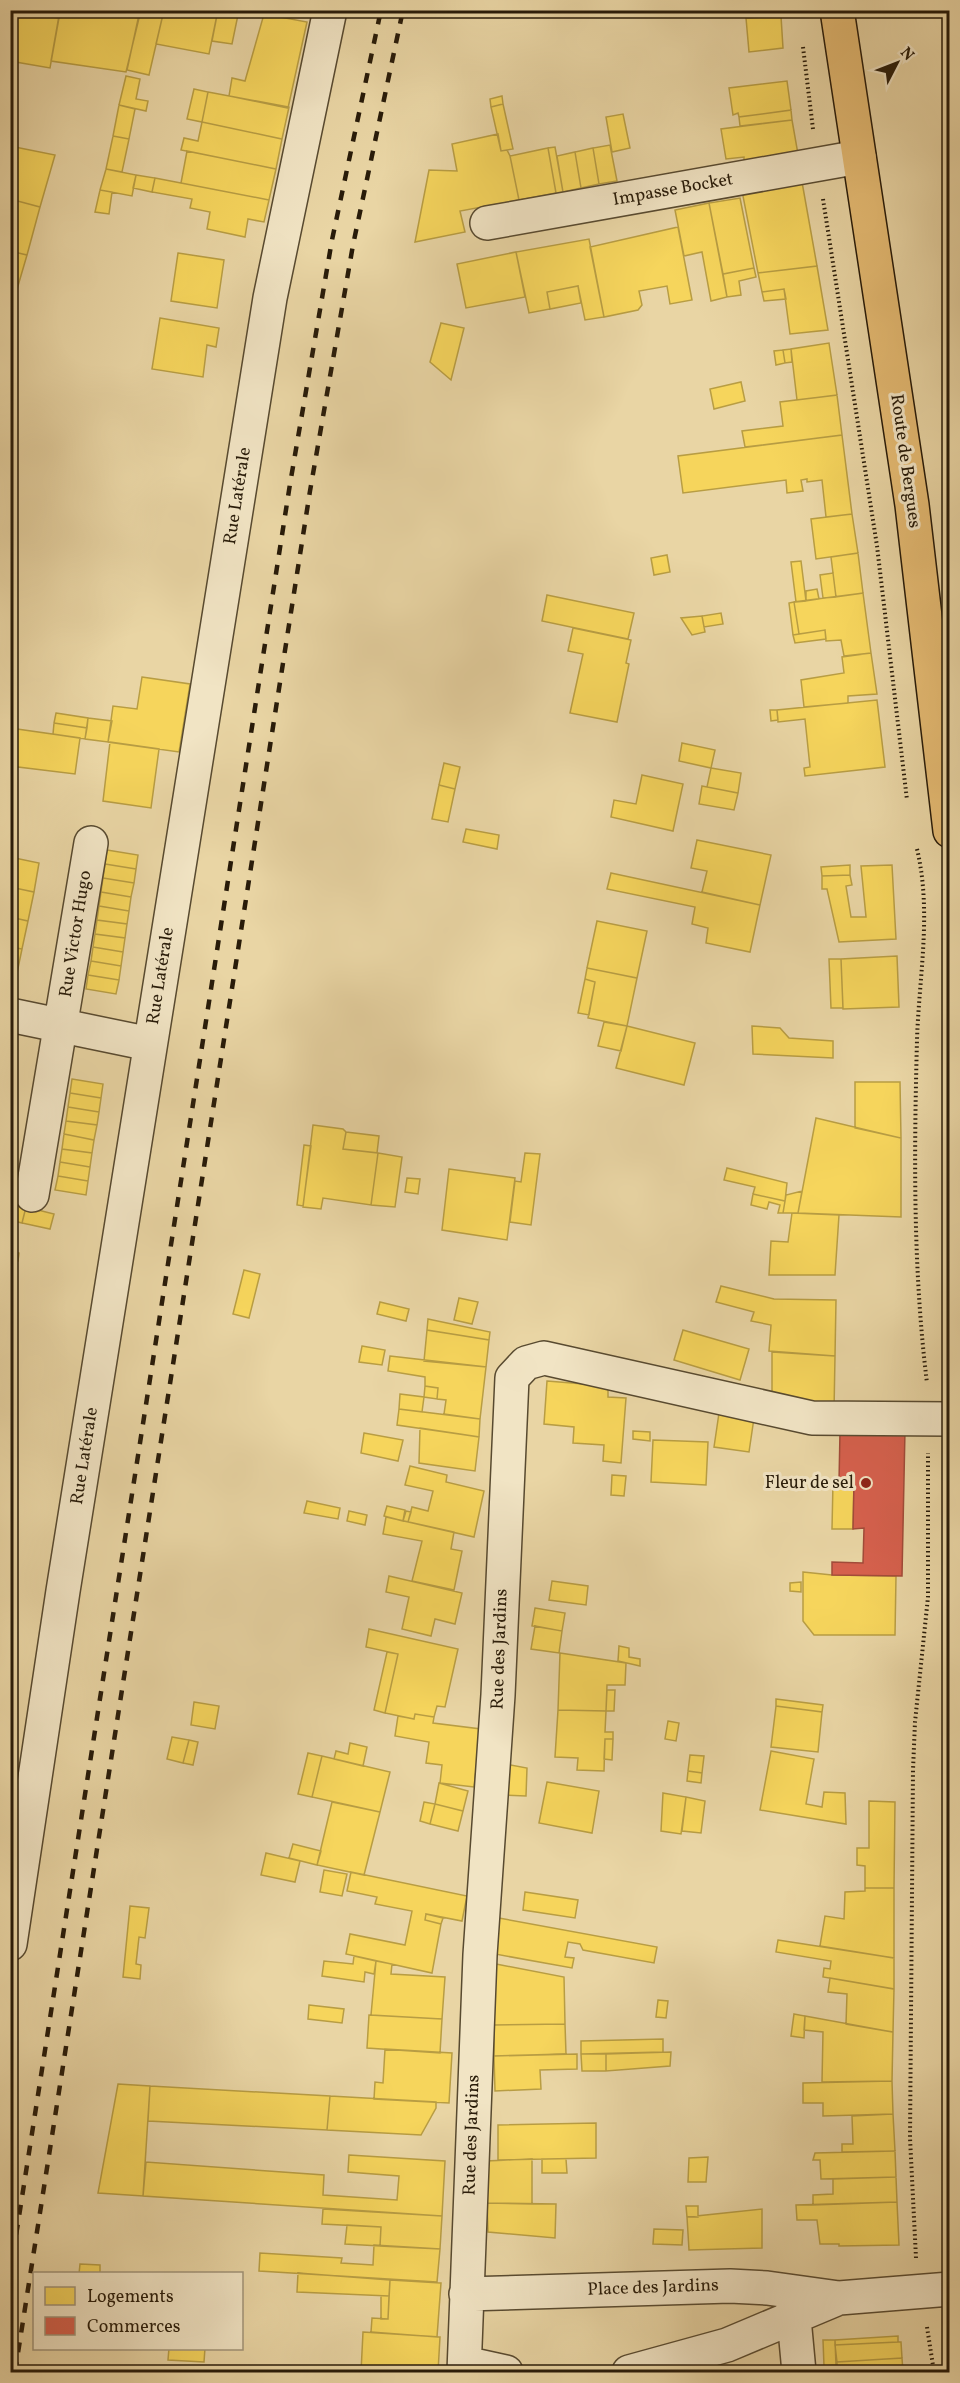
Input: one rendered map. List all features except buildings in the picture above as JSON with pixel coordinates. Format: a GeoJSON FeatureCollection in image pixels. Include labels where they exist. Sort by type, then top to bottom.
{"type":"FeatureCollection","features":[{"type":"Feature","properties":{"kind":"main road","name":"Route de Bergues"},"geometry":{"type":"LineString","coordinates":[[837,10],[912,505],[950,831]]}},
{"type":"Feature","properties":{"kind":"main road","name":"Route de Bergues"},"geometry":{"type":"LineString","coordinates":[[849,94],[851,10]]}},
{"type":"Feature","properties":{"kind":"street","name":"Rue Latérale"},"geometry":{"type":"LineString","coordinates":[[10,1944],[63,1591],[270,298],[330,10]]}},
{"type":"Feature","properties":{"kind":"street","name":"Impasse Bocket"},"geometry":{"type":"LineString","coordinates":[[487,223],[859,157]]}},
{"type":"Feature","properties":{"kind":"street","name":"Rue Victor Hugo"},"geometry":{"type":"LineString","coordinates":[[32,1195],[91,843]]}},
{"type":"Feature","properties":{"kind":"street"},"geometry":{"type":"LineString","coordinates":[[10,1015],[150,1044]]}},
{"type":"Feature","properties":{"kind":"street","name":"Rue des Jardins"},"geometry":{"type":"LineString","coordinates":[[465,2368],[480,1955],[500,1661],[512,1378],[526,1363],[544,1358],[772,1410],[833,1420],[939,1418]]}},
{"type":"Feature","properties":{"kind":"street","name":"Place des Jardins"},"geometry":{"type":"LineString","coordinates":[[466,2294],[730,2286],[793,2304],[935,2290]]}},
{"type":"Feature","properties":{"kind":"street"},"geometry":{"type":"LineString","coordinates":[[629,2373],[726,2346],[793,2304],[799,2373]]}},
{"type":"Feature","properties":{"kind":"street"},"geometry":{"type":"LineString","coordinates":[[465,2368],[506,2373]]}},
{"type":"Feature","properties":{"kind":"path"},"geometry":{"type":"LineString","coordinates":[[803,46],[818,165],[877,546],[902,767],[910,811]]}},
{"type":"Feature","properties":{"kind":"path"},"geometry":{"type":"LineString","coordinates":[[916,845],[923,886],[924,936],[917,1045],[917,1288],[929,1399],[939,1418],[928,1597],[915,1722],[911,2191],[935,2290],[934,2373]]}},
{"type":"Feature","properties":{"kind":"railway"},"geometry":{"type":"LineString","coordinates":[[10,2274],[290,484],[332,240],[381,10]]}},
{"type":"Feature","properties":{"kind":"railway"},"geometry":{"type":"LineString","coordinates":[[15,2372],[310,491],[353,245],[403,10]]}},
{"type":"Feature","properties":{"kind":"place","name":"Fleur de sel"},"geometry":{"type":"Point","coordinates":[866,1483]}}]}
